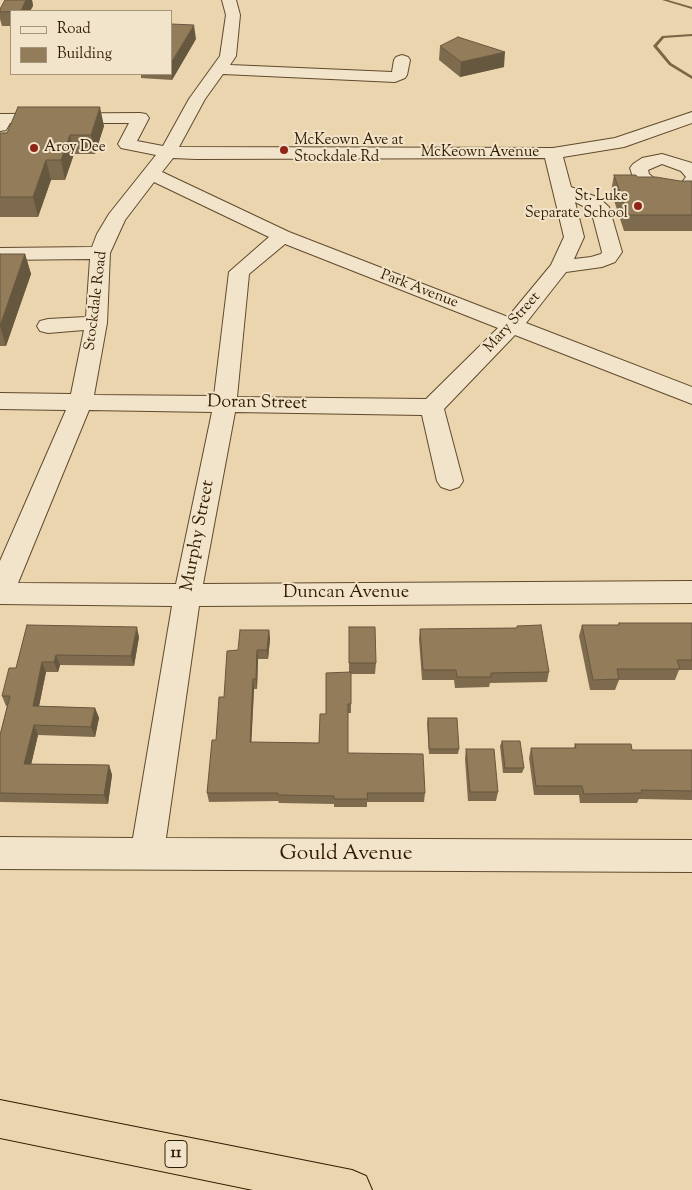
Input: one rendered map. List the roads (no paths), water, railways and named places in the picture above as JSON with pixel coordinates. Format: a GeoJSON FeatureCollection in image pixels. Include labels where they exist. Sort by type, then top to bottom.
{"type":"FeatureCollection","features":[{"type":"Feature","properties":{"kind":"highway","name":"11"},"geometry":{"type":"LineString","coordinates":[[0,1119],[352,1190]]}},
{"type":"Feature","properties":{"kind":"street","name":"Stockdale Road"},"geometry":{"type":"LineString","coordinates":[[0,593],[82,401],[96,323],[99,297],[100,253],[107,234],[116,218],[168,152],[197,99],[228,56],[233,14],[229,0]]}},
{"type":"Feature","properties":{"kind":"street"},"geometry":{"type":"LineString","coordinates":[[218,70],[363,69],[395,77],[400,75],[402,60]]}},
{"type":"Feature","properties":{"kind":"street","name":"McKeown Avenue"},"geometry":{"type":"LineString","coordinates":[[0,126],[3,118],[140,118],[127,144],[168,152],[196,154],[553,153],[618,143],[692,117]]}},
{"type":"Feature","properties":{"kind":"street"},"geometry":{"type":"LineString","coordinates":[[636,137],[661,156],[687,167],[692,173]]}},
{"type":"Feature","properties":{"kind":"street"},"geometry":{"type":"LineString","coordinates":[[692,150],[661,156],[639,168],[640,176],[648,183],[662,188],[676,189],[688,186],[692,181]]}},
{"type":"Feature","properties":{"kind":"street","name":"Mary Street"},"geometry":{"type":"LineString","coordinates":[[432,407],[512,326],[560,267],[574,237],[553,153]]}},
{"type":"Feature","properties":{"kind":"street","name":"Park Avenue"},"geometry":{"type":"LineString","coordinates":[[150,173],[282,236],[692,396]]}},
{"type":"Feature","properties":{"kind":"street"},"geometry":{"type":"LineString","coordinates":[[560,267],[595,263],[608,258],[612,252],[600,208],[592,202],[562,190]]}},
{"type":"Feature","properties":{"kind":"street","name":"Murphy Street"},"geometry":{"type":"LineString","coordinates":[[146,855],[188,595],[225,404],[239,272],[282,236]]}},
{"type":"Feature","properties":{"kind":"street"},"geometry":{"type":"LineString","coordinates":[[0,254],[100,253]]}},
{"type":"Feature","properties":{"kind":"street"},"geometry":{"type":"LineString","coordinates":[[48,326],[96,323]]}},
{"type":"Feature","properties":{"kind":"street","name":"Doran Street"},"geometry":{"type":"LineString","coordinates":[[0,401],[432,407]]}},
{"type":"Feature","properties":{"kind":"street"},"geometry":{"type":"LineString","coordinates":[[432,407],[450,481]]}},
{"type":"Feature","properties":{"kind":"street","name":"Duncan Avenue"},"geometry":{"type":"LineString","coordinates":[[0,593],[188,595],[692,592]]}},
{"type":"Feature","properties":{"kind":"street","name":"Gould Avenue"},"geometry":{"type":"LineString","coordinates":[[0,853],[692,856]]}},
{"type":"Feature","properties":{"kind":"waterway"},"geometry":{"type":"LineString","coordinates":[[664,0],[692,8]]}},
{"type":"Feature","properties":{"kind":"waterway"},"geometry":{"type":"LineString","coordinates":[[692,35],[663,37],[655,46],[670,64],[692,78]]}},
{"type":"Feature","properties":{"kind":"place","name":"Aroy Dee"},"geometry":{"type":"Point","coordinates":[34,148]}},
{"type":"Feature","properties":{"kind":"place","name":"McKeown Ave at Stockdale Rd"},"geometry":{"type":"Point","coordinates":[284,150]}},
{"type":"Feature","properties":{"kind":"place","name":"St. Luke Separate School"},"geometry":{"type":"Point","coordinates":[638,206]}}]}
